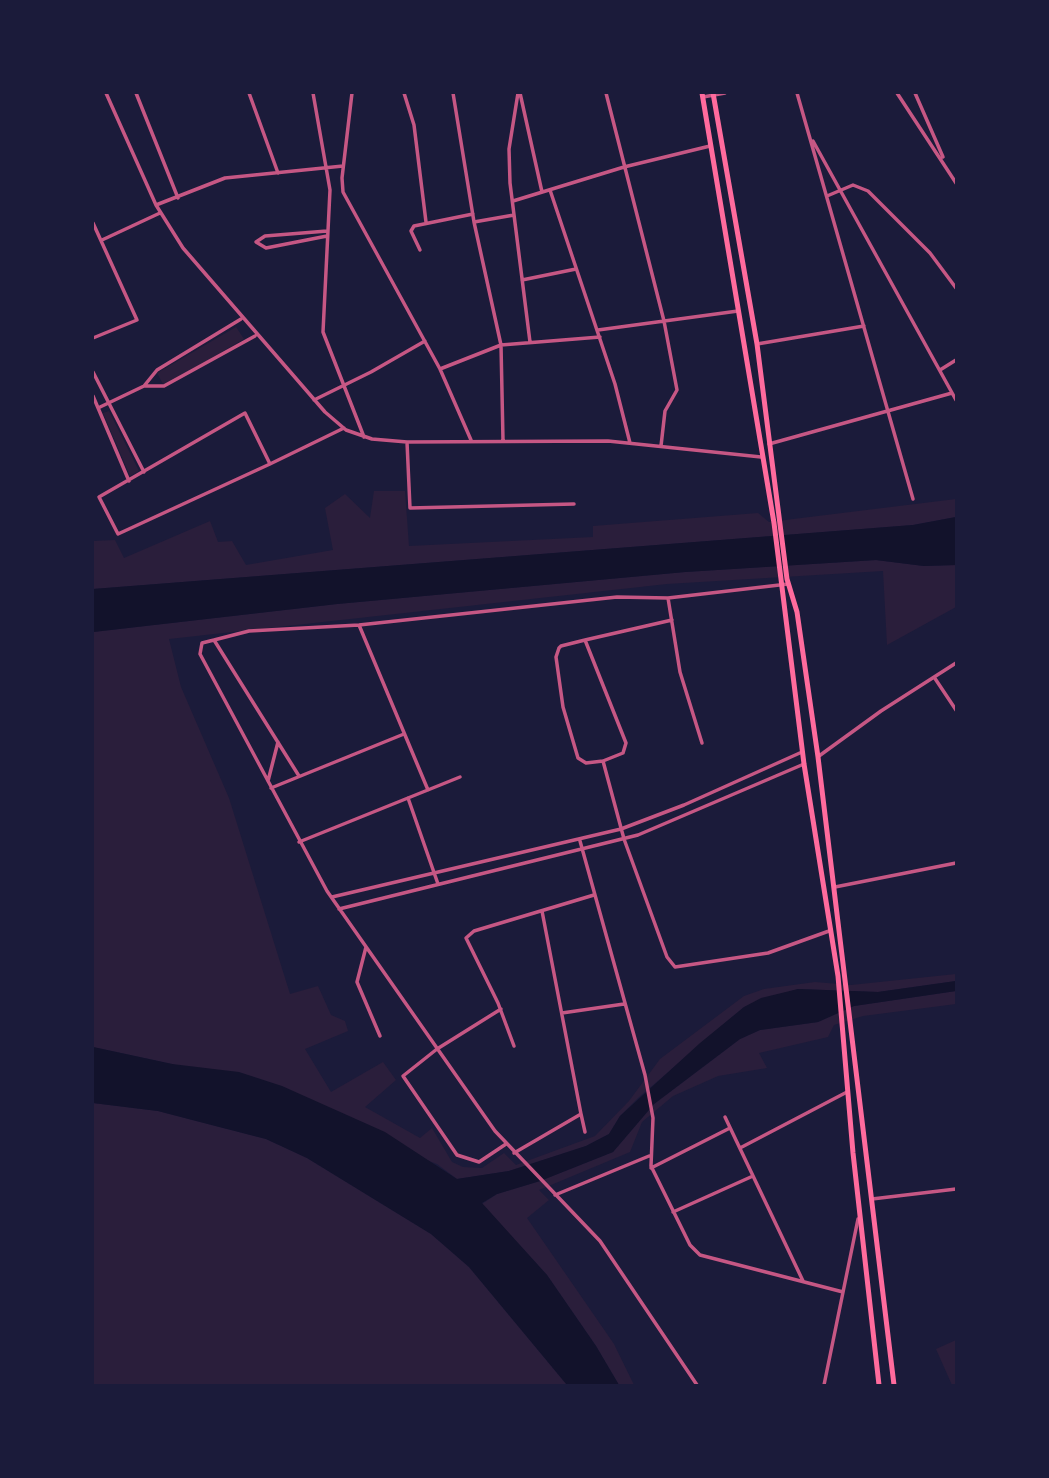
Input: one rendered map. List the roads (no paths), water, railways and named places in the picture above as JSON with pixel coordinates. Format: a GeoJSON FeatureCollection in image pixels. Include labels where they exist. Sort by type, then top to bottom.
{"type":"FeatureCollection","features":[{"type":"Feature","properties":{"kind":"main road"},"geometry":{"type":"LineString","coordinates":[[713,94],[757,344],[802,751],[828,931],[841,976],[850,1023],[894,1385]]}},
{"type":"Feature","properties":{"kind":"main road"},"geometry":{"type":"LineString","coordinates":[[702,95],[740,310],[761,457],[776,523]]}},
{"type":"Feature","properties":{"kind":"main road"},"geometry":{"type":"LineString","coordinates":[[726,230],[737,228]]}},
{"type":"Feature","properties":{"kind":"main road"},"geometry":{"type":"LineString","coordinates":[[785,582],[797,612],[835,887],[847,1092],[879,1385]]}},
{"type":"Feature","properties":{"kind":"main road"},"geometry":{"type":"LineString","coordinates":[[813,828],[827,827]]}},
{"type":"Feature","properties":{"kind":"main road"},"geometry":{"type":"LineString","coordinates":[[853,1153],[864,1152]]}},
{"type":"Feature","properties":{"kind":"street"},"geometry":{"type":"LineString","coordinates":[[106,93],[160,213],[197,267],[314,400],[344,428],[364,437],[407,442],[503,440],[630,443],[761,457]]}},
{"type":"Feature","properties":{"kind":"street"},"geometry":{"type":"LineString","coordinates":[[136,93],[178,198]]}},
{"type":"Feature","properties":{"kind":"street"},"geometry":{"type":"LineString","coordinates":[[249,93],[278,173]]}},
{"type":"Feature","properties":{"kind":"street"},"geometry":{"type":"LineString","coordinates":[[313,93],[330,190],[321,322],[327,349],[364,437]]}},
{"type":"Feature","properties":{"kind":"street"},"geometry":{"type":"LineString","coordinates":[[352,93],[343,166],[343,192],[440,369],[471,440]]}},
{"type":"Feature","properties":{"kind":"street"},"geometry":{"type":"LineString","coordinates":[[404,93],[414,125],[426,222]]}},
{"type":"Feature","properties":{"kind":"street"},"geometry":{"type":"LineString","coordinates":[[453,93],[472,214],[501,345],[503,440]]}},
{"type":"Feature","properties":{"kind":"street"},"geometry":{"type":"LineString","coordinates":[[519,93],[542,192]]}},
{"type":"Feature","properties":{"kind":"street"},"geometry":{"type":"LineString","coordinates":[[519,93],[509,149],[514,215],[530,342]]}},
{"type":"Feature","properties":{"kind":"street"},"geometry":{"type":"LineString","coordinates":[[606,93],[664,321],[677,390],[665,411],[661,446]]}},
{"type":"Feature","properties":{"kind":"street"},"geometry":{"type":"LineString","coordinates":[[702,95],[725,93]]}},
{"type":"Feature","properties":{"kind":"street"},"geometry":{"type":"LineString","coordinates":[[797,93],[913,499]]}},
{"type":"Feature","properties":{"kind":"street"},"geometry":{"type":"LineString","coordinates":[[897,93],[956,183]]}},
{"type":"Feature","properties":{"kind":"street"},"geometry":{"type":"LineString","coordinates":[[915,93],[948,169]]}},
{"type":"Feature","properties":{"kind":"street"},"geometry":{"type":"LineString","coordinates":[[809,134],[956,400]]}},
{"type":"Feature","properties":{"kind":"street"},"geometry":{"type":"LineString","coordinates":[[513,201],[624,167],[710,146]]}},
{"type":"Feature","properties":{"kind":"street"},"geometry":{"type":"LineString","coordinates":[[156,205],[225,178],[343,166]]}},
{"type":"Feature","properties":{"kind":"street"},"geometry":{"type":"LineString","coordinates":[[827,197],[853,185],[868,191],[930,253],[956,288]]}},
{"type":"Feature","properties":{"kind":"street"},"geometry":{"type":"LineString","coordinates":[[550,190],[598,330],[630,443]]}},
{"type":"Feature","properties":{"kind":"street"},"geometry":{"type":"LineString","coordinates":[[101,241],[160,213]]}},
{"type":"Feature","properties":{"kind":"street"},"geometry":{"type":"LineString","coordinates":[[420,250],[411,231],[414,226],[472,214]]}},
{"type":"Feature","properties":{"kind":"street"},"geometry":{"type":"LineString","coordinates":[[474,222],[514,215]]}},
{"type":"Feature","properties":{"kind":"street"},"geometry":{"type":"LineString","coordinates":[[93,223],[136,320],[93,338]]}},
{"type":"Feature","properties":{"kind":"street"},"geometry":{"type":"LineString","coordinates":[[327,234],[267,248],[256,242],[265,236],[327,234]]}},
{"type":"Feature","properties":{"kind":"street"},"geometry":{"type":"LineString","coordinates":[[522,280],[576,270]]}},
{"type":"Feature","properties":{"kind":"street"},"geometry":{"type":"LineString","coordinates":[[598,330],[740,310]]}},
{"type":"Feature","properties":{"kind":"street"},"geometry":{"type":"LineString","coordinates":[[98,408],[144,386],[157,370],[241,319]]}},
{"type":"Feature","properties":{"kind":"street"},"geometry":{"type":"LineString","coordinates":[[757,344],[863,326]]}},
{"type":"Feature","properties":{"kind":"street"},"geometry":{"type":"LineString","coordinates":[[144,386],[164,386],[256,336]]}},
{"type":"Feature","properties":{"kind":"street"},"geometry":{"type":"LineString","coordinates":[[440,369],[501,345],[600,337]]}},
{"type":"Feature","properties":{"kind":"street"},"geometry":{"type":"LineString","coordinates":[[314,400],[425,341]]}},
{"type":"Feature","properties":{"kind":"street"},"geometry":{"type":"LineString","coordinates":[[940,370],[956,360]]}},
{"type":"Feature","properties":{"kind":"street"},"geometry":{"type":"LineString","coordinates":[[93,372],[144,472]]}},
{"type":"Feature","properties":{"kind":"street"},"geometry":{"type":"LineString","coordinates":[[769,444],[952,393]]}},
{"type":"Feature","properties":{"kind":"street"},"geometry":{"type":"LineString","coordinates":[[93,396],[129,481]]}},
{"type":"Feature","properties":{"kind":"street"},"geometry":{"type":"LineString","coordinates":[[270,464],[245,413],[99,497],[118,534],[270,464],[344,428]]}},
{"type":"Feature","properties":{"kind":"street"},"geometry":{"type":"LineString","coordinates":[[407,442],[410,508],[574,504]]}},
{"type":"Feature","properties":{"kind":"street"},"geometry":{"type":"LineString","coordinates":[[698,1385],[600,1241],[506,1144],[339,909],[299,842],[200,654],[202,643],[249,631],[359,625],[617,597],[668,598],[785,582]]}},
{"type":"Feature","properties":{"kind":"street"},"geometry":{"type":"LineString","coordinates":[[668,598],[680,672],[702,743]]}},
{"type":"Feature","properties":{"kind":"street"},"geometry":{"type":"LineString","coordinates":[[584,640],[626,747],[622,753],[603,761],[586,763],[578,758],[563,707],[556,657],[559,648],[584,640],[672,620]]}},
{"type":"Feature","properties":{"kind":"street"},"geometry":{"type":"LineString","coordinates":[[359,625],[428,790]]}},
{"type":"Feature","properties":{"kind":"street"},"geometry":{"type":"LineString","coordinates":[[214,640],[299,776]]}},
{"type":"Feature","properties":{"kind":"street"},"geometry":{"type":"LineString","coordinates":[[818,757],[956,663]]}},
{"type":"Feature","properties":{"kind":"street"},"geometry":{"type":"LineString","coordinates":[[934,677],[956,709]]}},
{"type":"Feature","properties":{"kind":"street"},"geometry":{"type":"LineString","coordinates":[[271,788],[404,734]]}},
{"type":"Feature","properties":{"kind":"street"},"geometry":{"type":"LineString","coordinates":[[268,781],[278,742]]}},
{"type":"Feature","properties":{"kind":"street"},"geometry":{"type":"LineString","coordinates":[[332,897],[580,841],[621,829],[671,810],[802,751]]}},
{"type":"Feature","properties":{"kind":"street"},"geometry":{"type":"LineString","coordinates":[[603,761],[624,839],[667,957],[675,967],[768,954],[828,931]]}},
{"type":"Feature","properties":{"kind":"street"},"geometry":{"type":"LineString","coordinates":[[339,909],[624,839],[676,820],[804,764]]}},
{"type":"Feature","properties":{"kind":"street"},"geometry":{"type":"LineString","coordinates":[[299,842],[460,777]]}},
{"type":"Feature","properties":{"kind":"street"},"geometry":{"type":"LineString","coordinates":[[745,778],[749,788]]}},
{"type":"Feature","properties":{"kind":"street"},"geometry":{"type":"LineString","coordinates":[[408,798],[438,884]]}},
{"type":"Feature","properties":{"kind":"street"},"geometry":{"type":"LineString","coordinates":[[671,810],[676,820]]}},
{"type":"Feature","properties":{"kind":"street"},"geometry":{"type":"LineString","coordinates":[[580,841],[645,1074],[653,1118],[649,1156],[652,1168],[690,1245],[700,1255],[843,1292]]}},
{"type":"Feature","properties":{"kind":"street"},"geometry":{"type":"LineString","coordinates":[[835,887],[956,863]]}},
{"type":"Feature","properties":{"kind":"street"},"geometry":{"type":"LineString","coordinates":[[514,1046],[501,1009],[466,938],[470,933],[594,895]]}},
{"type":"Feature","properties":{"kind":"street"},"geometry":{"type":"LineString","coordinates":[[542,911],[585,1132]]}},
{"type":"Feature","properties":{"kind":"street"},"geometry":{"type":"LineString","coordinates":[[366,947],[357,982],[380,1036]]}},
{"type":"Feature","properties":{"kind":"street"},"geometry":{"type":"LineString","coordinates":[[562,1013],[624,1004]]}},
{"type":"Feature","properties":{"kind":"street"},"geometry":{"type":"LineString","coordinates":[[501,1009],[437,1049],[403,1076],[457,1155],[479,1162],[506,1144]]}},
{"type":"Feature","properties":{"kind":"street"},"geometry":{"type":"LineString","coordinates":[[740,1149],[847,1092]]}},
{"type":"Feature","properties":{"kind":"street"},"geometry":{"type":"LineString","coordinates":[[514,1153],[581,1114]]}},
{"type":"Feature","properties":{"kind":"street"},"geometry":{"type":"LineString","coordinates":[[724,1117],[803,1281]]}},
{"type":"Feature","properties":{"kind":"street"},"geometry":{"type":"LineString","coordinates":[[652,1168],[730,1128]]}},
{"type":"Feature","properties":{"kind":"street"},"geometry":{"type":"LineString","coordinates":[[555,1195],[649,1156]]}},
{"type":"Feature","properties":{"kind":"street"},"geometry":{"type":"LineString","coordinates":[[673,1212],[753,1176]]}},
{"type":"Feature","properties":{"kind":"street"},"geometry":{"type":"LineString","coordinates":[[870,1200],[956,1189]]}},
{"type":"Feature","properties":{"kind":"street"},"geometry":{"type":"LineString","coordinates":[[824,1385],[859,1214]]}}]}
